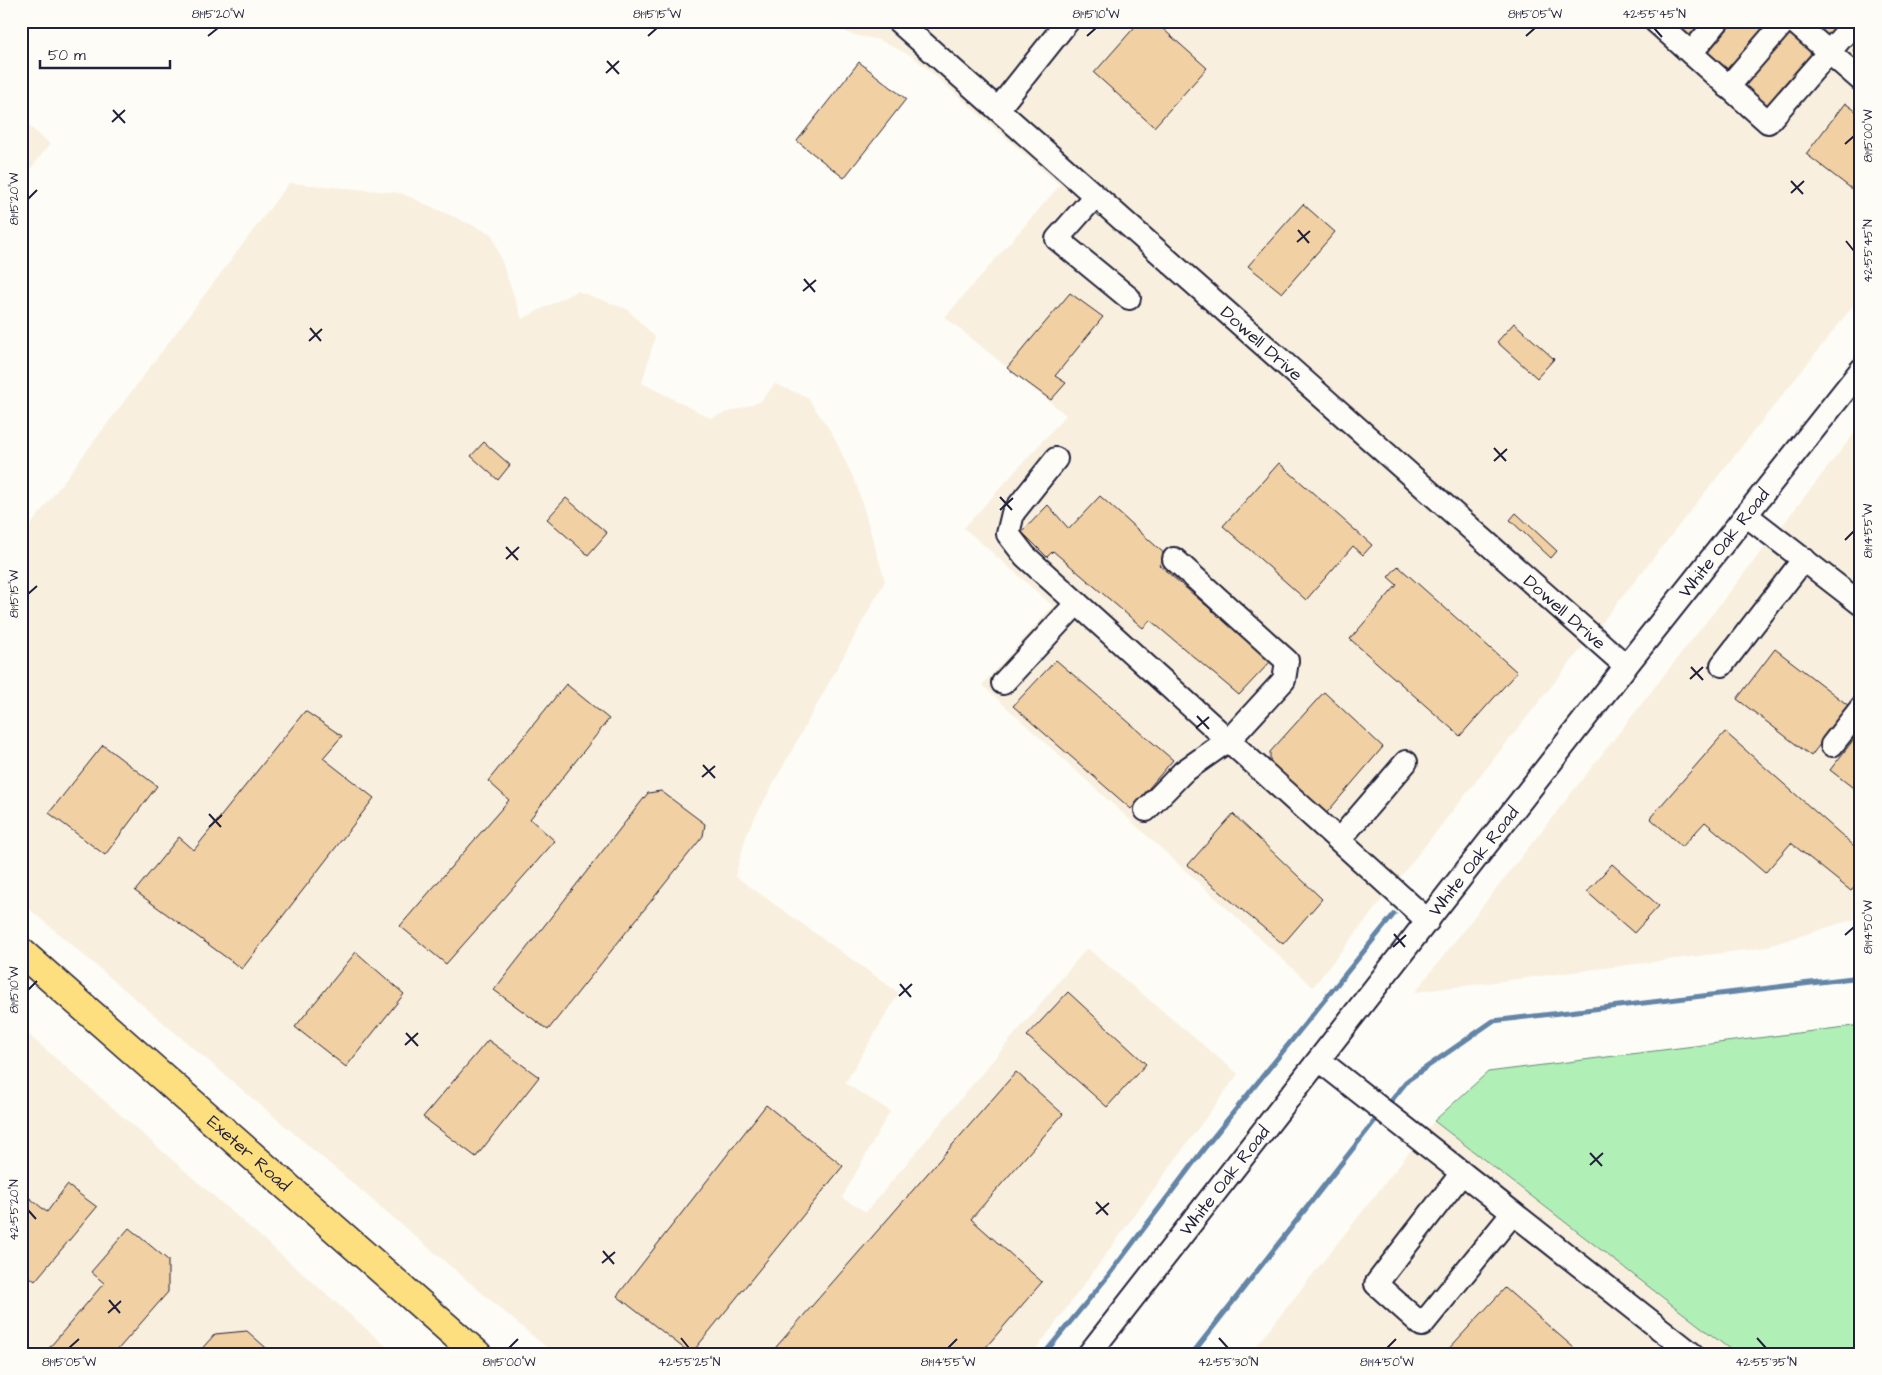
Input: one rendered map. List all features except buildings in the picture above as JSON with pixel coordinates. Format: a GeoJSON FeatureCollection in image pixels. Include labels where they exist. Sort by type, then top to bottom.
{"type":"FeatureCollection","features":[{"type":"Feature","properties":{"kind":"main road","name":"Exeter Road"},"geometry":{"type":"LineString","coordinates":[[21,952],[477,1354]]}},
{"type":"Feature","properties":{"kind":"street"},"geometry":{"type":"LineString","coordinates":[[998,109],[1068,21]]}},
{"type":"Feature","properties":{"kind":"street"},"geometry":{"type":"LineString","coordinates":[[1655,21],[1768,122],[1856,21]]}},
{"type":"Feature","properties":{"kind":"street"},"geometry":{"type":"LineString","coordinates":[[1690,53],[1718,21]]}},
{"type":"Feature","properties":{"kind":"street"},"geometry":{"type":"LineString","coordinates":[[1728,87],[1785,21]]}},
{"type":"Feature","properties":{"kind":"street"},"geometry":{"type":"LineString","coordinates":[[1793,21],[1861,80]]}},
{"type":"Feature","properties":{"kind":"street","name":"Dowell Drive"},"geometry":{"type":"LineString","coordinates":[[907,24],[1095,196],[1626,666]]}},
{"type":"Feature","properties":{"kind":"street"},"geometry":{"type":"LineString","coordinates":[[1095,196],[1058,239],[1129,298]]}},
{"type":"Feature","properties":{"kind":"street","name":"White Oak Road"},"geometry":{"type":"LineString","coordinates":[[1090,1354],[1626,666],[1861,370]]}},
{"type":"Feature","properties":{"kind":"street"},"geometry":{"type":"LineString","coordinates":[[1056,458],[1013,513],[1008,534],[1025,556],[1230,739],[1428,920]]}},
{"type":"Feature","properties":{"kind":"street"},"geometry":{"type":"LineString","coordinates":[[1746,514],[1861,604]]}},
{"type":"Feature","properties":{"kind":"street"},"geometry":{"type":"LineString","coordinates":[[1146,810],[1183,772],[1230,739],[1284,680],[1287,661],[1174,559]]}},
{"type":"Feature","properties":{"kind":"street"},"geometry":{"type":"LineString","coordinates":[[1722,665],[1804,559]]}},
{"type":"Feature","properties":{"kind":"street"},"geometry":{"type":"LineString","coordinates":[[1002,683],[1077,603]]}},
{"type":"Feature","properties":{"kind":"street"},"geometry":{"type":"LineString","coordinates":[[1832,745],[1861,708]]}},
{"type":"Feature","properties":{"kind":"street"},"geometry":{"type":"LineString","coordinates":[[1339,840],[1406,762]]}},
{"type":"Feature","properties":{"kind":"street"},"geometry":{"type":"LineString","coordinates":[[1319,1060],[1692,1354]]}},
{"type":"Feature","properties":{"kind":"street"},"geometry":{"type":"LineString","coordinates":[[1462,1173],[1376,1284],[1422,1325],[1513,1213]]}},
{"type":"Feature","properties":{"kind":"shaded area"},"geometry":{"type":"Polygon","coordinates":[[[825,21],[1861,21],[1861,296],[1313,987],[982,685],[1053,606],[964,528],[1066,415],[945,317],[1060,185],[912,56],[879,40],[850,34],[825,21]]]}},
{"type":"Feature","properties":{"kind":"shaded area"},"geometry":{"type":"Polygon","coordinates":[[[21,119],[50,144],[21,181],[21,119]]]}},
{"type":"Feature","properties":{"kind":"shaded area"},"geometry":{"type":"Polygon","coordinates":[[[289,183],[401,193],[492,234],[522,319],[577,291],[627,309],[655,337],[642,383],[710,418],[760,402],[775,384],[807,397],[832,433],[857,486],[885,581],[748,830],[735,876],[899,993],[845,1083],[890,1111],[842,1198],[866,1212],[1087,948],[1238,1074],[1033,1354],[554,1354],[21,902],[21,538],[289,183]]]}},
{"type":"Feature","properties":{"kind":"shaded area"},"geometry":{"type":"Polygon","coordinates":[[[1861,425],[1861,917],[1762,948],[1415,992],[1861,425]]]}},
{"type":"Feature","properties":{"kind":"shaded area"},"geometry":{"type":"Polygon","coordinates":[[[21,1028],[395,1354],[21,1354],[21,1028]]]}},
{"type":"Feature","properties":{"kind":"shaded area"},"geometry":{"type":"Polygon","coordinates":[[[1434,1121],[1736,1354],[1250,1354],[1434,1121]]]}},
{"type":"Feature","properties":{"kind":"green space"},"geometry":{"type":"Polygon","coordinates":[[[1861,1025],[1861,1354],[1736,1354],[1434,1121],[1488,1072],[1861,1025]]]}},
{"type":"Feature","properties":{"kind":"waterway"},"geometry":{"type":"LineString","coordinates":[[1044,1354],[1108,1276],[1203,1150],[1394,914]]}},
{"type":"Feature","properties":{"kind":"waterway"},"geometry":{"type":"LineString","coordinates":[[1387,1106],[1408,1080],[1493,1021],[1861,977]]}},
{"type":"Feature","properties":{"kind":"waterway"},"geometry":{"type":"LineString","coordinates":[[1192,1354],[1380,1114]]}}]}
